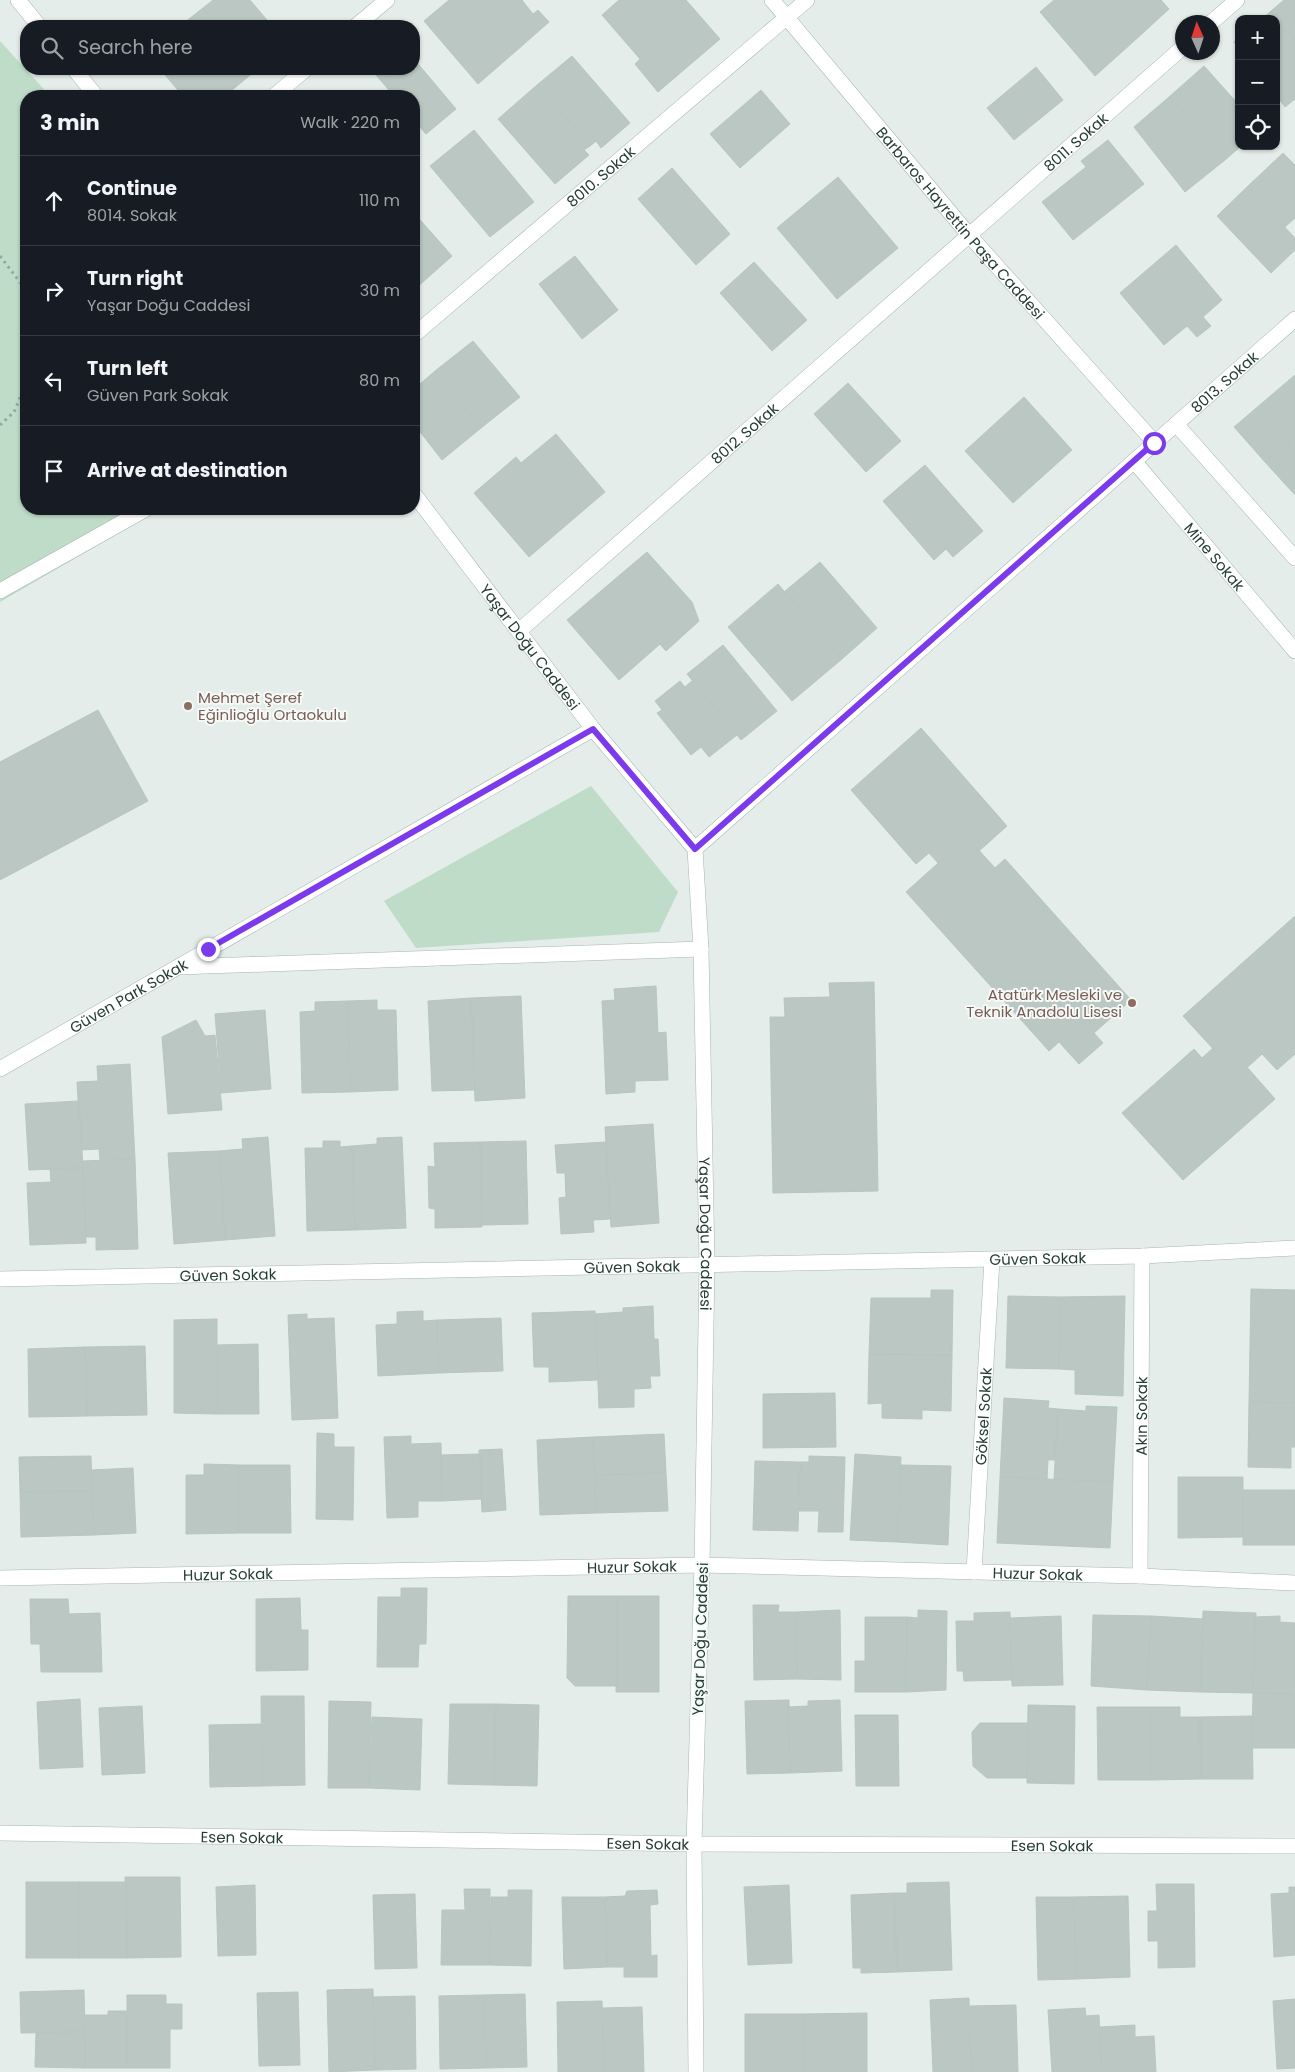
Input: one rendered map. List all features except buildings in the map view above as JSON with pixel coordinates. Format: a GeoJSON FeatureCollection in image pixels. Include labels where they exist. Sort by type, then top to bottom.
{"type":"FeatureCollection","features":[{"type":"Feature","properties":{"kind":"street"},"geometry":{"type":"LineString","coordinates":[[18,0],[34,20]]}},
{"type":"Feature","properties":{"kind":"street"},"geometry":{"type":"LineString","coordinates":[[363,20],[387,0]]}},
{"type":"Feature","properties":{"kind":"street","name":"Barbaros Hayrettin Paşa Caddesi"},"geometry":{"type":"LineString","coordinates":[[772,0],[969,235],[1154,443]]}},
{"type":"Feature","properties":{"kind":"street","name":"8010. Sokak"},"geometry":{"type":"LineString","coordinates":[[420,330],[807,0]]}},
{"type":"Feature","properties":{"kind":"street"},"geometry":{"type":"LineString","coordinates":[[1220,15],[1238,0]]}},
{"type":"Feature","properties":{"kind":"street","name":"8011. Sokak"},"geometry":{"type":"LineString","coordinates":[[969,235],[1175,54]]}},
{"type":"Feature","properties":{"kind":"street"},"geometry":{"type":"LineString","coordinates":[[79,75],[91,90]]}},
{"type":"Feature","properties":{"kind":"street"},"geometry":{"type":"LineString","coordinates":[[281,90],[299,75]]}},
{"type":"Feature","properties":{"kind":"street","name":"8012. Sokak"},"geometry":{"type":"LineString","coordinates":[[519,631],[969,235]]}},
{"type":"Feature","properties":{"kind":"street","name":"8013. Sokak"},"geometry":{"type":"LineString","coordinates":[[695,849],[1295,320]]}},
{"type":"Feature","properties":{"kind":"street"},"geometry":{"type":"LineString","coordinates":[[1176,424],[1295,558]]}},
{"type":"Feature","properties":{"kind":"street","name":"Mine Sokak"},"geometry":{"type":"LineString","coordinates":[[1134,462],[1295,651]]}},
{"type":"Feature","properties":{"kind":"street","name":"Yaşar Doğu Caddesi"},"geometry":{"type":"LineString","coordinates":[[420,502],[593,729],[695,849],[701,949],[707,1264],[702,1565],[694,1844],[696,2072]]}},
{"type":"Feature","properties":{"kind":"street"},"geometry":{"type":"LineString","coordinates":[[0,591],[135,515]]}},
{"type":"Feature","properties":{"kind":"street","name":"Güven Park Sokak"},"geometry":{"type":"LineString","coordinates":[[0,1068],[593,729]]}},
{"type":"Feature","properties":{"kind":"street"},"geometry":{"type":"LineString","coordinates":[[175,967],[701,949]]}},
{"type":"Feature","properties":{"kind":"street","name":"Güven Sokak"},"geometry":{"type":"LineString","coordinates":[[0,1279],[1142,1256],[1295,1248]]}},
{"type":"Feature","properties":{"kind":"street","name":"Akın Sokak"},"geometry":{"type":"LineString","coordinates":[[1140,1576],[1142,1256]]}},
{"type":"Feature","properties":{"kind":"street","name":"Göksel Sokak"},"geometry":{"type":"LineString","coordinates":[[974,1572],[992,1259]]}},
{"type":"Feature","properties":{"kind":"street","name":"Huzur Sokak"},"geometry":{"type":"LineString","coordinates":[[0,1578],[702,1565],[1140,1576],[1295,1583]]}},
{"type":"Feature","properties":{"kind":"street","name":"Esen Sokak"},"geometry":{"type":"LineString","coordinates":[[0,1833],[694,1844],[1295,1846]]}},
{"type":"Feature","properties":{"kind":"path"},"geometry":{"type":"LineString","coordinates":[[0,256],[20,282]]}},
{"type":"Feature","properties":{"kind":"path"},"geometry":{"type":"LineString","coordinates":[[0,425],[14,412],[20,398]]}},
{"type":"Feature","properties":{"kind":"green space"},"geometry":{"type":"Polygon","coordinates":[[[0,41],[20,63],[20,75],[31,75],[45,90],[20,90],[20,515],[150,515],[0,602],[0,41]]]}},
{"type":"Feature","properties":{"kind":"green space"},"geometry":{"type":"Polygon","coordinates":[[[591,786],[678,892],[659,932],[416,948],[384,901],[591,786]]]}},
{"type":"Feature","properties":{"kind":"place","name":"Mehmet Şeref Eğinlioğlu Ortaokulu"},"geometry":{"type":"Point","coordinates":[188,706]}},
{"type":"Feature","properties":{"kind":"place","name":"Atatürk Mesleki ve Teknik Anadolu Lisesi"},"geometry":{"type":"Point","coordinates":[1132,1003]}},
{"type":"Feature","properties":{"kind":"route"},"geometry":{"type":"LineString","coordinates":[[208,949],[593,729],[695,849],[1154,443]]}}]}
